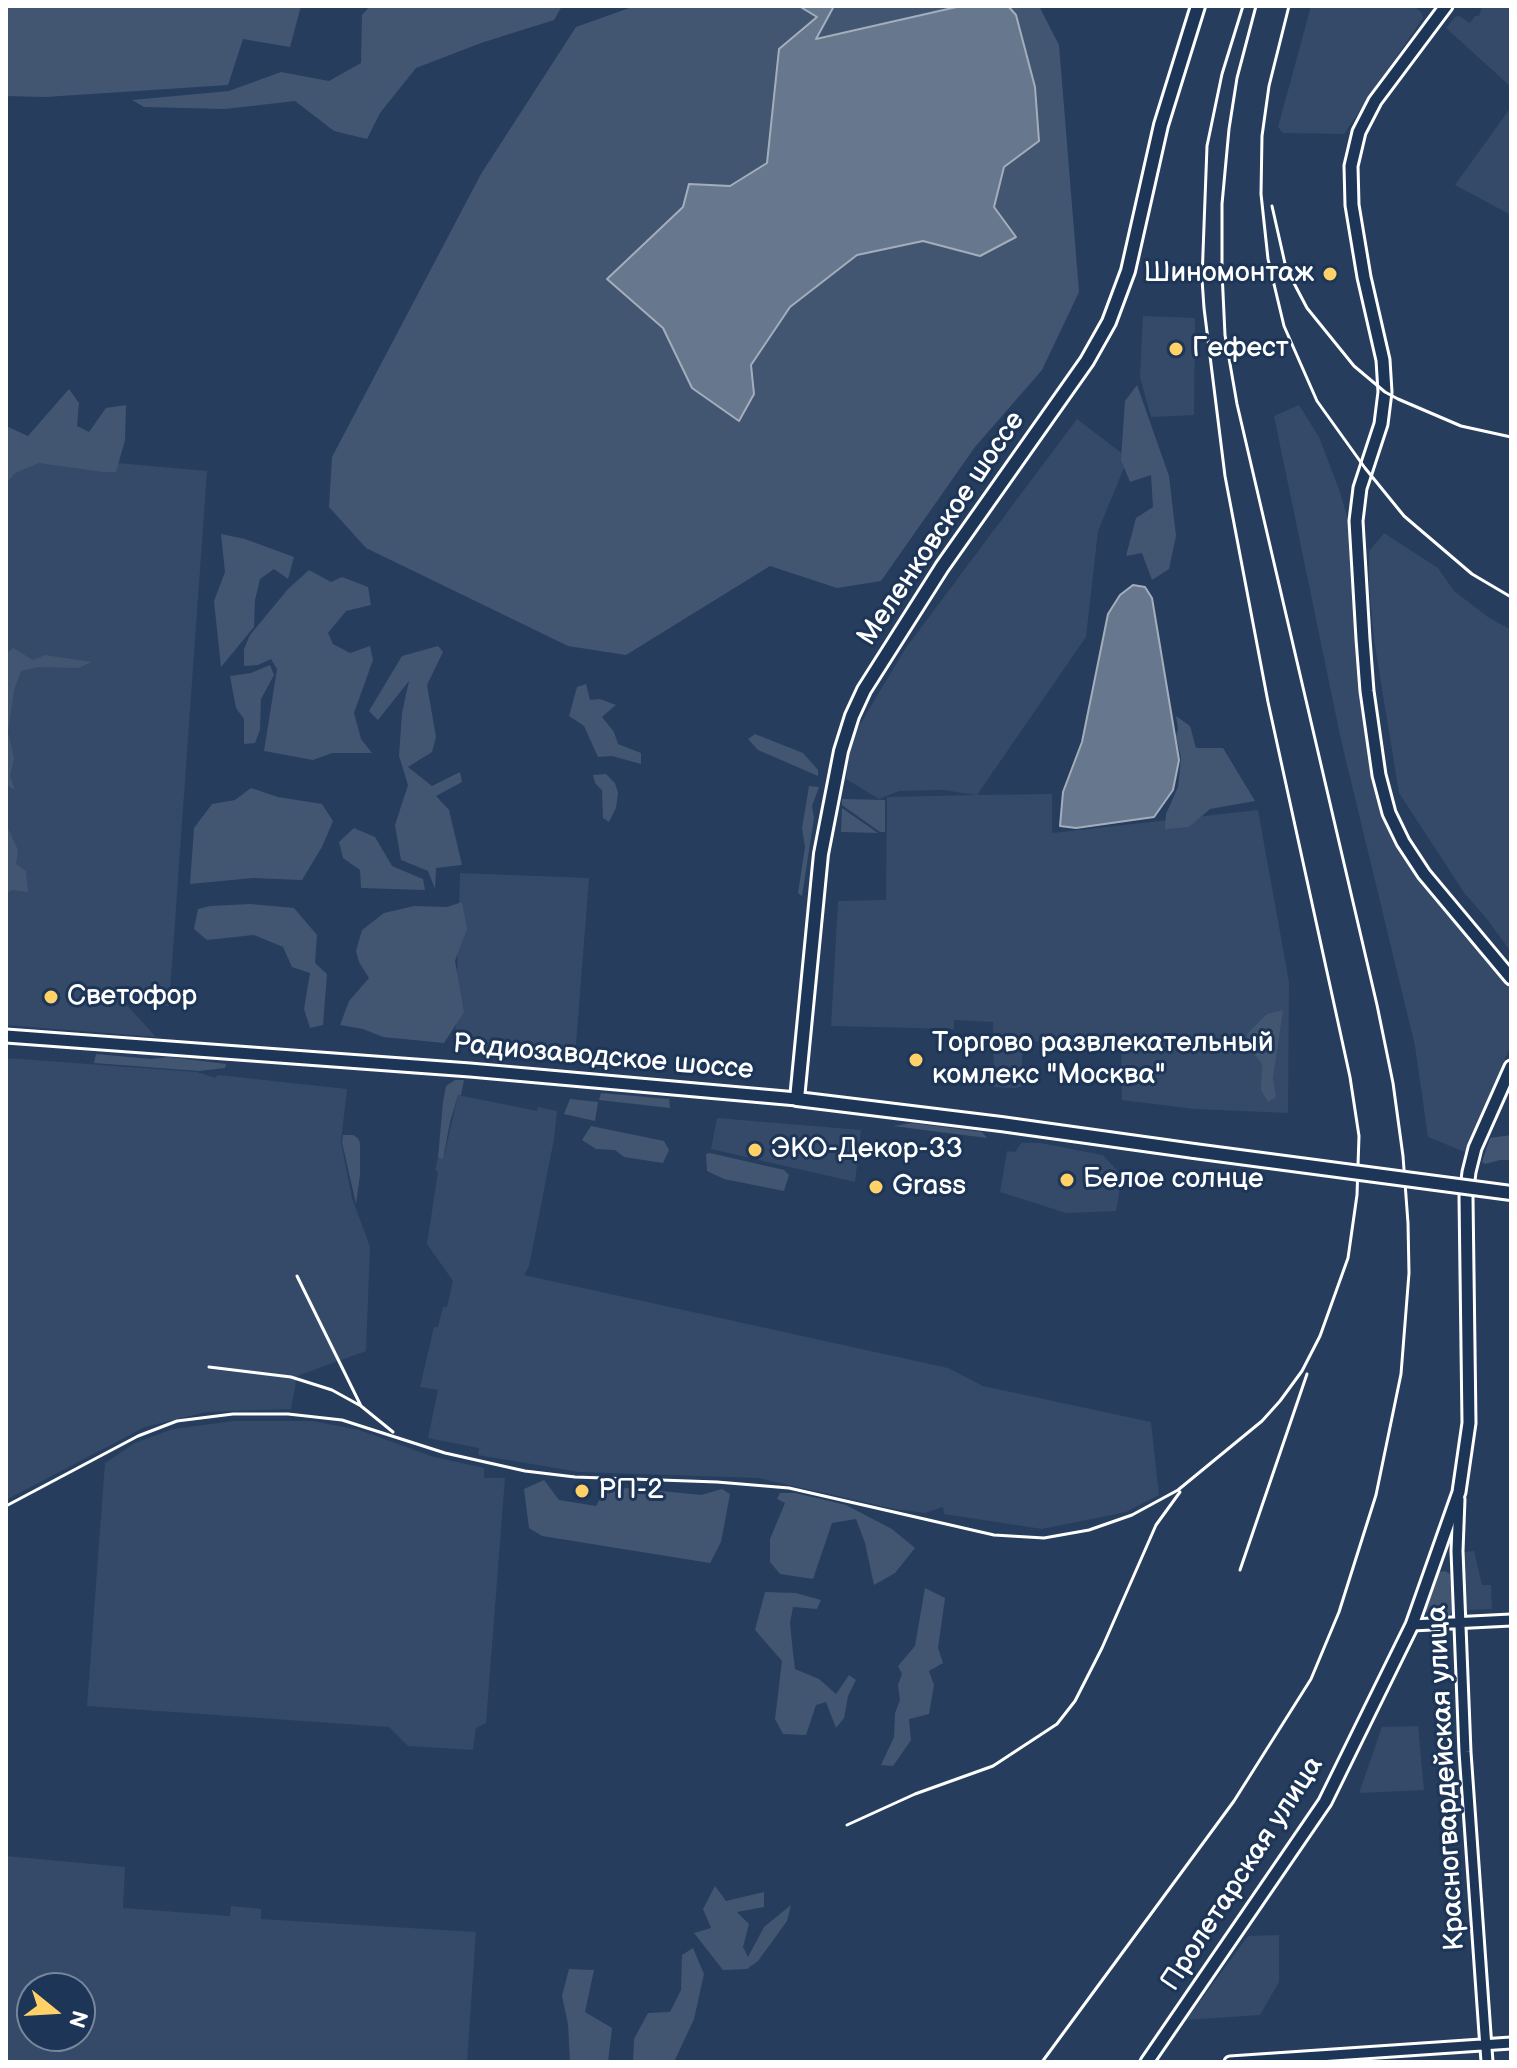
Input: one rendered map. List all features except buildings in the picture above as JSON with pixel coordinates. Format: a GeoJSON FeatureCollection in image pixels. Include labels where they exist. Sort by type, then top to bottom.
{"type":"FeatureCollection","features":[{"type":"Feature","properties":{"kind":"main road","name":"Меленковское шоссе"},"geometry":{"type":"LineString","coordinates":[[797,1099],[821,854],[841,751],[852,716],[864,690],[942,567],[1087,361],[1109,322],[1128,271],[1161,125],[1198,6]]}},
{"type":"Feature","properties":{"kind":"main road","name":"Радиозаводское шоссе"},"geometry":{"type":"LineString","coordinates":[[797,1099],[1511,1193]]}},
{"type":"Feature","properties":{"kind":"street"},"geometry":{"type":"LineString","coordinates":[[1446,6],[1375,101],[1359,132],[1351,166],[1351,190],[1364,277],[1383,360],[1385,392],[1381,424],[1360,488],[1356,521],[1367,691],[1379,775],[1389,813],[1403,842],[1424,874],[1511,978]]}},
{"type":"Feature","properties":{"kind":"street","name":"Радиозаводское шоссе"},"geometry":{"type":"LineString","coordinates":[[6,1036],[470,1070],[797,1099]]}},
{"type":"Feature","properties":{"kind":"street","name":"Пролетарская улица"},"geometry":{"type":"LineString","coordinates":[[1151,2061],[1325,1802],[1412,1625],[1459,1492],[1469,1423],[1466,1197],[1475,1148],[1511,1067]]}},
{"type":"Feature","properties":{"kind":"street","name":"Красногвардейская улица"},"geometry":{"type":"LineString","coordinates":[[1459,1492],[1457,1551],[1460,1622],[1472,1866],[1487,2062]]}},
{"type":"Feature","properties":{"kind":"street"},"geometry":{"type":"LineString","coordinates":[[1412,1625],[1511,1620]]}},
{"type":"Feature","properties":{"kind":"street"},"geometry":{"type":"LineString","coordinates":[[1230,2062],[1511,2043]]}},
{"type":"Feature","properties":{"kind":"shaded area"},"geometry":{"type":"Polygon","coordinates":[[[6,6],[301,6],[290,47],[243,39],[228,85],[45,97],[6,96],[6,6]]]}},
{"type":"Feature","properties":{"kind":"shaded area"},"geometry":{"type":"Polygon","coordinates":[[[370,6],[562,6],[554,20],[416,68],[380,113],[367,139],[334,131],[295,101],[225,109],[144,107],[132,100],[229,91],[281,72],[329,81],[361,63],[362,15],[370,6]]]}},
{"type":"Feature","properties":{"kind":"shaded area"},"geometry":{"type":"Polygon","coordinates":[[[635,6],[1039,6],[1059,45],[1079,292],[1042,370],[975,447],[881,581],[837,588],[770,566],[626,655],[568,646],[366,548],[329,507],[332,457],[481,174],[576,27],[635,6]]]}},
{"type":"Feature","properties":{"kind":"shaded area"},"geometry":{"type":"Polygon","coordinates":[[[799,6],[834,6],[816,39],[961,6],[1008,6],[1016,15],[1035,87],[1039,141],[1004,167],[994,207],[1016,237],[980,256],[923,241],[857,255],[790,307],[751,365],[754,394],[739,421],[692,388],[663,328],[607,279],[683,207],[689,184],[730,186],[767,163],[779,49],[817,17],[799,6]]]}},
{"type":"Feature","properties":{"kind":"shaded area"},"geometry":{"type":"Polygon","coordinates":[[[1311,6],[1414,6],[1423,18],[1344,134],[1283,133],[1278,127],[1311,6]]]}},
{"type":"Feature","properties":{"kind":"shaded area"},"geometry":{"type":"Polygon","coordinates":[[[1482,6],[1511,8],[1511,87],[1446,28],[1459,16],[1470,23],[1475,16],[1479,16],[1482,6]]]}},
{"type":"Feature","properties":{"kind":"shaded area"},"geometry":{"type":"Polygon","coordinates":[[[1511,107],[1511,215],[1455,185],[1511,107]]]}},
{"type":"Feature","properties":{"kind":"shaded area"},"geometry":{"type":"Polygon","coordinates":[[[1143,316],[1195,318],[1194,415],[1151,417],[1140,377],[1143,316]]]}},
{"type":"Feature","properties":{"kind":"shaded area"},"geometry":{"type":"Polygon","coordinates":[[[1137,385],[1169,476],[1176,536],[1169,569],[1152,580],[1142,553],[1126,556],[1136,518],[1153,507],[1151,475],[1130,482],[1121,460],[1125,401],[1137,385]]]}},
{"type":"Feature","properties":{"kind":"shaded area"},"geometry":{"type":"Polygon","coordinates":[[[69,389],[79,403],[77,426],[89,432],[106,408],[126,405],[125,440],[116,472],[39,463],[15,473],[6,484],[6,426],[28,436],[69,389]]]}},
{"type":"Feature","properties":{"kind":"shaded area"},"geometry":{"type":"Polygon","coordinates":[[[1299,405],[1319,437],[1352,533],[1363,720],[1370,764],[1382,808],[1391,831],[1429,889],[1511,989],[1511,1045],[1465,1152],[1428,1137],[1415,1046],[1341,740],[1274,416],[1299,405]]]}},
{"type":"Feature","properties":{"kind":"shaded area"},"geometry":{"type":"Polygon","coordinates":[[[1077,419],[1128,458],[1098,531],[1086,637],[977,795],[1052,794],[1052,833],[1258,810],[1289,982],[1288,1113],[1194,1109],[1122,1100],[1121,1040],[1022,1042],[1022,1086],[994,1087],[993,1022],[954,1020],[954,1029],[831,1026],[838,901],[886,900],[887,797],[976,795],[943,790],[899,791],[879,799],[846,779],[850,741],[905,649],[1077,419]]]}},
{"type":"Feature","properties":{"kind":"shaded area"},"geometry":{"type":"Polygon","coordinates":[[[6,453],[207,471],[169,1006],[124,1002],[156,1037],[6,1025],[6,453]]]}},
{"type":"Feature","properties":{"kind":"shaded area"},"geometry":{"type":"Polygon","coordinates":[[[1384,533],[1438,568],[1454,591],[1511,630],[1511,952],[1465,894],[1399,793],[1374,640],[1369,587],[1369,551],[1384,533]]]}},
{"type":"Feature","properties":{"kind":"shaded area"},"geometry":{"type":"Polygon","coordinates":[[[221,534],[245,539],[294,557],[288,579],[274,569],[260,579],[254,627],[221,667],[214,601],[225,572],[221,534]]]}},
{"type":"Feature","properties":{"kind":"shaded area"},"geometry":{"type":"Polygon","coordinates":[[[309,570],[331,582],[342,577],[368,587],[371,605],[346,611],[328,633],[333,644],[350,653],[370,646],[373,660],[354,713],[361,739],[372,753],[332,753],[313,760],[264,751],[277,669],[271,659],[258,665],[244,666],[244,649],[250,635],[288,589],[309,570]]]}},
{"type":"Feature","properties":{"kind":"shaded area"},"geometry":{"type":"Polygon","coordinates":[[[1133,585],[1145,587],[1152,598],[1179,760],[1173,790],[1154,817],[1076,828],[1060,826],[1063,792],[1082,742],[1108,614],[1120,595],[1133,585]]]}},
{"type":"Feature","properties":{"kind":"shaded area"},"geometry":{"type":"Polygon","coordinates":[[[438,646],[443,652],[427,685],[436,737],[432,752],[408,767],[432,786],[460,772],[462,782],[436,796],[449,810],[462,865],[436,868],[435,889],[428,871],[401,860],[395,825],[408,785],[399,756],[402,713],[409,681],[378,720],[369,711],[402,656],[438,646]]]}},
{"type":"Feature","properties":{"kind":"shaded area"},"geometry":{"type":"Polygon","coordinates":[[[13,648],[33,660],[45,655],[92,662],[78,668],[39,667],[21,671],[14,690],[8,732],[14,758],[10,776],[15,790],[6,785],[6,654],[13,648]]]}},
{"type":"Feature","properties":{"kind":"shaded area"},"geometry":{"type":"Polygon","coordinates":[[[270,665],[274,675],[261,699],[260,730],[255,743],[244,744],[244,719],[236,708],[230,676],[251,673],[270,665]]]}},
{"type":"Feature","properties":{"kind":"shaded area"},"geometry":{"type":"Polygon","coordinates":[[[586,684],[590,700],[600,699],[616,705],[602,717],[614,732],[618,744],[641,753],[641,764],[612,756],[598,757],[584,726],[569,716],[577,687],[586,684]]]}},
{"type":"Feature","properties":{"kind":"shaded area"},"geometry":{"type":"Polygon","coordinates":[[[1176,716],[1190,726],[1196,748],[1223,748],[1255,801],[1210,809],[1189,827],[1165,829],[1166,814],[1178,787],[1181,758],[1176,716]]]}},
{"type":"Feature","properties":{"kind":"shaded area"},"geometry":{"type":"Polygon","coordinates":[[[755,734],[803,753],[818,770],[818,776],[758,750],[748,739],[755,734]]]}},
{"type":"Feature","properties":{"kind":"shaded area"},"geometry":{"type":"Polygon","coordinates":[[[606,774],[615,783],[618,793],[616,808],[609,822],[603,818],[602,790],[595,783],[593,775],[606,774]]]}},
{"type":"Feature","properties":{"kind":"shaded area"},"geometry":{"type":"Polygon","coordinates":[[[809,786],[819,787],[812,806],[814,818],[802,896],[798,893],[805,847],[802,828],[809,786]]]}},
{"type":"Feature","properties":{"kind":"shaded area"},"geometry":{"type":"Polygon","coordinates":[[[251,788],[278,797],[322,804],[333,821],[302,880],[253,878],[190,884],[194,828],[212,804],[235,800],[251,788]]]}},
{"type":"Feature","properties":{"kind":"shaded area"},"geometry":{"type":"Polygon","coordinates":[[[842,799],[885,800],[885,832],[880,832],[842,805],[842,799]]]}},
{"type":"Feature","properties":{"kind":"shaded area"},"geometry":{"type":"Polygon","coordinates":[[[842,808],[878,833],[841,832],[842,808]]]}},
{"type":"Feature","properties":{"kind":"shaded area"},"geometry":{"type":"Polygon","coordinates":[[[6,824],[18,850],[16,864],[26,871],[28,892],[12,890],[6,894],[6,824]]]}},
{"type":"Feature","properties":{"kind":"shaded area"},"geometry":{"type":"Polygon","coordinates":[[[354,828],[375,837],[392,866],[423,879],[425,890],[361,888],[360,870],[343,858],[339,842],[354,828]]]}},
{"type":"Feature","properties":{"kind":"shaded area"},"geometry":{"type":"Polygon","coordinates":[[[460,873],[589,878],[575,1057],[455,1047],[460,873]]]}},
{"type":"Feature","properties":{"kind":"shaded area"},"geometry":{"type":"Polygon","coordinates":[[[462,902],[467,929],[455,961],[464,1012],[444,1043],[383,1037],[340,1025],[349,1001],[369,978],[356,951],[362,930],[384,913],[414,906],[447,907],[462,902]]]}},
{"type":"Feature","properties":{"kind":"shaded area"},"geometry":{"type":"Polygon","coordinates":[[[250,904],[294,908],[317,935],[315,963],[327,974],[323,1025],[310,1028],[304,1009],[310,973],[292,967],[283,947],[254,935],[207,940],[194,929],[198,909],[250,904]]]}},
{"type":"Feature","properties":{"kind":"shaded area"},"geometry":{"type":"Polygon","coordinates":[[[1283,1010],[1273,1078],[1276,1097],[1268,1102],[1261,1090],[1262,1064],[1248,1046],[1247,1034],[1267,1014],[1283,1010]]]}},
{"type":"Feature","properties":{"kind":"shaded area"},"geometry":{"type":"Polygon","coordinates":[[[96,1054],[151,1059],[169,1057],[226,1064],[225,1068],[199,1071],[94,1063],[96,1054]]]}},
{"type":"Feature","properties":{"kind":"shaded area"},"geometry":{"type":"Polygon","coordinates":[[[6,1058],[197,1072],[215,1078],[218,1075],[347,1089],[341,1142],[352,1198],[370,1247],[366,1351],[297,1376],[291,1409],[206,1412],[145,1427],[6,1500],[6,1058]]]}},
{"type":"Feature","properties":{"kind":"shaded area"},"geometry":{"type":"Polygon","coordinates":[[[455,1080],[464,1080],[450,1122],[443,1159],[438,1158],[443,1102],[446,1086],[455,1080]]]}},
{"type":"Feature","properties":{"kind":"shaded area"},"geometry":{"type":"Polygon","coordinates":[[[601,1093],[669,1099],[670,1108],[599,1100],[601,1093]]]}},
{"type":"Feature","properties":{"kind":"shaded area"},"geometry":{"type":"Polygon","coordinates":[[[458,1095],[537,1111],[538,1107],[557,1111],[529,1266],[524,1275],[948,1368],[983,1386],[1151,1422],[1159,1495],[1126,1512],[1042,1529],[944,1514],[943,1507],[925,1513],[895,1509],[758,1478],[579,1472],[478,1455],[479,1448],[428,1438],[438,1390],[420,1387],[434,1327],[438,1327],[443,1307],[447,1307],[453,1281],[427,1244],[438,1172],[435,1170],[438,1158],[442,1159],[445,1152],[458,1095]]]}},
{"type":"Feature","properties":{"kind":"shaded area"},"geometry":{"type":"Polygon","coordinates":[[[570,1099],[598,1102],[595,1121],[564,1114],[570,1099]]]}},
{"type":"Feature","properties":{"kind":"shaded area"},"geometry":{"type":"Polygon","coordinates":[[[717,1118],[861,1130],[855,1182],[711,1149],[717,1118]]]}},
{"type":"Feature","properties":{"kind":"shaded area"},"geometry":{"type":"Polygon","coordinates":[[[912,1123],[982,1132],[987,1138],[893,1126],[912,1123]]]}},
{"type":"Feature","properties":{"kind":"shaded area"},"geometry":{"type":"Polygon","coordinates":[[[591,1126],[664,1141],[669,1150],[663,1163],[624,1157],[615,1150],[596,1149],[582,1140],[591,1126]]]}},
{"type":"Feature","properties":{"kind":"shaded area"},"geometry":{"type":"Polygon","coordinates":[[[343,1135],[353,1135],[360,1143],[356,1204],[342,1142],[343,1135]]]}},
{"type":"Feature","properties":{"kind":"shaded area"},"geometry":{"type":"Polygon","coordinates":[[[1511,1135],[1511,1160],[1482,1162],[1490,1138],[1511,1135]]]}},
{"type":"Feature","properties":{"kind":"shaded area"},"geometry":{"type":"Polygon","coordinates":[[[1021,1143],[1040,1143],[1103,1155],[1122,1176],[1116,1211],[1066,1213],[1000,1192],[1007,1151],[1015,1152],[1021,1143]]]}},
{"type":"Feature","properties":{"kind":"shaded area"},"geometry":{"type":"Polygon","coordinates":[[[706,1154],[784,1170],[789,1175],[784,1191],[724,1179],[707,1171],[706,1154]]]}},
{"type":"Feature","properties":{"kind":"shaded area"},"geometry":{"type":"Polygon","coordinates":[[[234,1421],[312,1421],[359,1430],[434,1457],[484,1468],[484,1478],[505,1478],[486,1723],[476,1728],[473,1750],[408,1746],[389,1727],[87,1706],[105,1463],[135,1443],[173,1429],[234,1421]]]}},
{"type":"Feature","properties":{"kind":"shaded area"},"geometry":{"type":"Polygon","coordinates":[[[544,1480],[559,1500],[596,1506],[606,1489],[631,1488],[701,1495],[722,1489],[730,1494],[721,1542],[710,1563],[542,1536],[529,1528],[524,1489],[544,1480]]]}},
{"type":"Feature","properties":{"kind":"shaded area"},"geometry":{"type":"Polygon","coordinates":[[[780,1493],[795,1493],[846,1505],[892,1529],[915,1548],[895,1573],[874,1585],[856,1519],[832,1523],[813,1579],[780,1574],[770,1562],[770,1539],[785,1503],[777,1499],[780,1493]]]}},
{"type":"Feature","properties":{"kind":"shaded area"},"geometry":{"type":"Polygon","coordinates":[[[1474,1551],[1482,1585],[1491,1585],[1492,1609],[1465,1610],[1462,1552],[1474,1551]]]}},
{"type":"Feature","properties":{"kind":"shaded area"},"geometry":{"type":"Polygon","coordinates":[[[1439,1572],[1450,1574],[1453,1610],[1449,1617],[1436,1618],[1429,1616],[1426,1610],[1439,1572]]]}},
{"type":"Feature","properties":{"kind":"shaded area"},"geometry":{"type":"Polygon","coordinates":[[[925,1588],[945,1598],[938,1648],[943,1663],[929,1671],[934,1685],[929,1714],[909,1719],[911,1740],[893,1766],[881,1765],[894,1737],[895,1713],[900,1700],[898,1685],[902,1674],[898,1666],[915,1646],[925,1588]]]}},
{"type":"Feature","properties":{"kind":"shaded area"},"geometry":{"type":"Polygon","coordinates":[[[765,1592],[796,1593],[821,1600],[817,1609],[793,1607],[790,1623],[793,1653],[795,1669],[819,1679],[836,1694],[849,1675],[856,1680],[848,1696],[844,1718],[836,1728],[826,1702],[816,1705],[806,1735],[783,1734],[775,1719],[782,1661],[755,1630],[765,1592]]]}},
{"type":"Feature","properties":{"kind":"shaded area"},"geometry":{"type":"Polygon","coordinates":[[[1418,1726],[1424,1790],[1359,1793],[1382,1727],[1418,1726]]]}},
{"type":"Feature","properties":{"kind":"shaded area"},"geometry":{"type":"Polygon","coordinates":[[[6,1856],[125,1867],[123,1908],[230,1916],[231,1906],[261,1909],[261,1919],[476,1932],[467,2062],[6,2062],[6,1856]]]}},
{"type":"Feature","properties":{"kind":"shaded area"},"geometry":{"type":"Polygon","coordinates":[[[715,1886],[726,1901],[764,1892],[764,1907],[737,1912],[749,1924],[743,1947],[748,1957],[764,1927],[791,1905],[787,1921],[758,1961],[747,1969],[723,1970],[694,1933],[711,1928],[703,1909],[715,1886]]]}},
{"type":"Feature","properties":{"kind":"shaded area"},"geometry":{"type":"Polygon","coordinates":[[[1279,1935],[1279,1982],[1260,2015],[1186,2020],[1248,1936],[1279,1935]]]}},
{"type":"Feature","properties":{"kind":"shaded area"},"geometry":{"type":"Polygon","coordinates":[[[693,1948],[704,1974],[694,2019],[674,2062],[633,2062],[634,2039],[648,2013],[670,2012],[681,1990],[682,1955],[693,1948]]]}},
{"type":"Feature","properties":{"kind":"shaded area"},"geometry":{"type":"Polygon","coordinates":[[[569,1969],[594,1970],[585,2012],[612,2028],[608,2062],[570,2062],[568,2024],[562,1996],[569,1969]]]}},
{"type":"Feature","properties":{"kind":"railway"},"geometry":{"type":"LineString","coordinates":[[6,1506],[138,1436],[177,1421],[233,1414],[288,1414],[342,1420],[445,1453],[525,1471],[575,1477],[789,1488],[994,1535],[1044,1538],[1089,1530],[1132,1515],[1178,1490],[1262,1421],[1280,1401],[1302,1371],[1320,1336],[1348,1258],[1357,1195],[1359,1136],[1350,1077],[1268,702],[1225,476],[1204,308],[1202,279],[1207,146],[1222,74],[1243,6]]}},
{"type":"Feature","properties":{"kind":"railway"},"geometry":{"type":"LineString","coordinates":[[1042,2062],[1234,1801],[1311,1679],[1339,1612],[1376,1495],[1401,1374],[1409,1273],[1408,1223],[1393,1083],[1237,404],[1225,335],[1222,204],[1229,129],[1237,78],[1256,6]]}},
{"type":"Feature","properties":{"kind":"railway"},"geometry":{"type":"LineString","coordinates":[[1289,6],[1269,86],[1262,136],[1261,194],[1268,259],[1284,326],[1317,401],[1404,516],[1472,574],[1511,597]]}},
{"type":"Feature","properties":{"kind":"railway"},"geometry":{"type":"LineString","coordinates":[[1272,206],[1286,268],[1307,308],[1354,366],[1398,399],[1461,426],[1511,437]]}},
{"type":"Feature","properties":{"kind":"railway"},"geometry":{"type":"LineString","coordinates":[[297,1276],[361,1406]]}},
{"type":"Feature","properties":{"kind":"railway"},"geometry":{"type":"LineString","coordinates":[[209,1367],[291,1377],[332,1390],[361,1406],[393,1432]]}},
{"type":"Feature","properties":{"kind":"railway"},"geometry":{"type":"LineString","coordinates":[[1240,1570],[1307,1374]]}},
{"type":"Feature","properties":{"kind":"railway"},"geometry":{"type":"LineString","coordinates":[[847,1825],[915,1794],[993,1766],[1057,1724],[1075,1701],[1102,1648],[1156,1525],[1180,1492]]}},
{"type":"Feature","properties":{"kind":"place","name":"Шиномонтаж"},"geometry":{"type":"Point","coordinates":[1330,274]}},
{"type":"Feature","properties":{"kind":"place","name":"Гефест"},"geometry":{"type":"Point","coordinates":[1176,349]}},
{"type":"Feature","properties":{"kind":"place","name":"Светофор"},"geometry":{"type":"Point","coordinates":[51,997]}},
{"type":"Feature","properties":{"kind":"place","name":"Торгово развлекательный комлекс \"Москва\""},"geometry":{"type":"Point","coordinates":[916,1060]}},
{"type":"Feature","properties":{"kind":"place","name":"ЭКО-Декор-33"},"geometry":{"type":"Point","coordinates":[755,1150]}},
{"type":"Feature","properties":{"kind":"place","name":"Белое солнце"},"geometry":{"type":"Point","coordinates":[1067,1180]}},
{"type":"Feature","properties":{"kind":"place","name":"Grass"},"geometry":{"type":"Point","coordinates":[876,1187]}},
{"type":"Feature","properties":{"kind":"place","name":"РП-2"},"geometry":{"type":"Point","coordinates":[582,1491]}}]}
